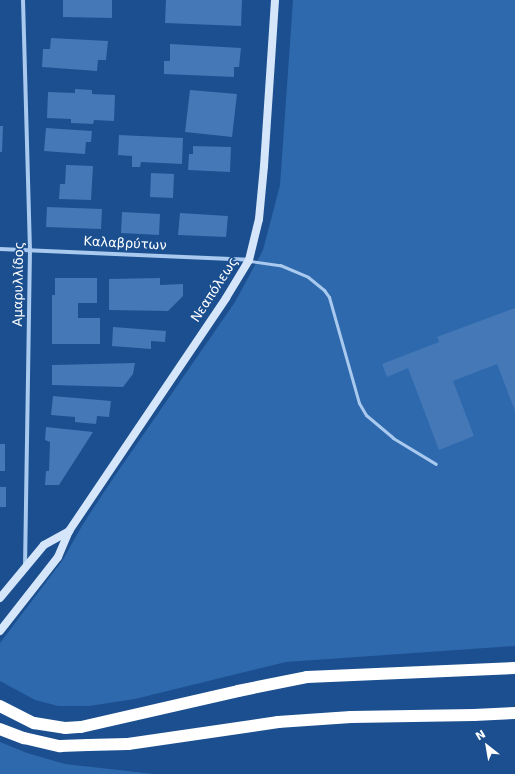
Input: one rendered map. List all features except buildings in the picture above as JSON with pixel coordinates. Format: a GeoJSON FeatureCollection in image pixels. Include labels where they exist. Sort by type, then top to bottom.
{"type":"FeatureCollection","features":[{"type":"Feature","properties":{"kind":"highway"},"geometry":{"type":"LineString","coordinates":[[0,706],[34,723],[65,728],[80,728],[238,691],[307,678],[515,668]]}},
{"type":"Feature","properties":{"kind":"highway"},"geometry":{"type":"LineString","coordinates":[[0,729],[24,738],[60,746],[88,746],[128,744],[278,722],[358,717],[515,713]]}},
{"type":"Feature","properties":{"kind":"street","name":"Αμαρυλλίδος"},"geometry":{"type":"LineString","coordinates":[[24,0],[30,250],[25,568]]}},
{"type":"Feature","properties":{"kind":"street","name":"Νεαπόλεως"},"geometry":{"type":"LineString","coordinates":[[0,631],[58,557],[69,531],[226,298],[249,260],[259,218],[275,0]]}},
{"type":"Feature","properties":{"kind":"street","name":"Καλαβρύτων"},"geometry":{"type":"LineString","coordinates":[[0,249],[249,260]]}},
{"type":"Feature","properties":{"kind":"street"},"geometry":{"type":"LineString","coordinates":[[0,598],[44,545],[69,531]]}},
{"type":"Feature","properties":{"kind":"lane"},"geometry":{"type":"LineString","coordinates":[[249,260],[280,265],[308,277],[324,290],[329,297],[358,403],[366,414],[393,438],[436,464]]}},
{"type":"Feature","properties":{"kind":"shaded area"},"geometry":{"type":"Polygon","coordinates":[[[293,0],[515,0],[515,646],[286,662],[135,699],[89,706],[58,706],[35,700],[0,681],[0,643],[62,561],[83,524],[114,477],[235,302],[263,250],[280,185],[293,0]]]}},
{"type":"Feature","properties":{"kind":"shaded area"},"geometry":{"type":"Polygon","coordinates":[[[0,742],[27,753],[65,764],[154,774],[0,774],[0,742]]]}}]}
